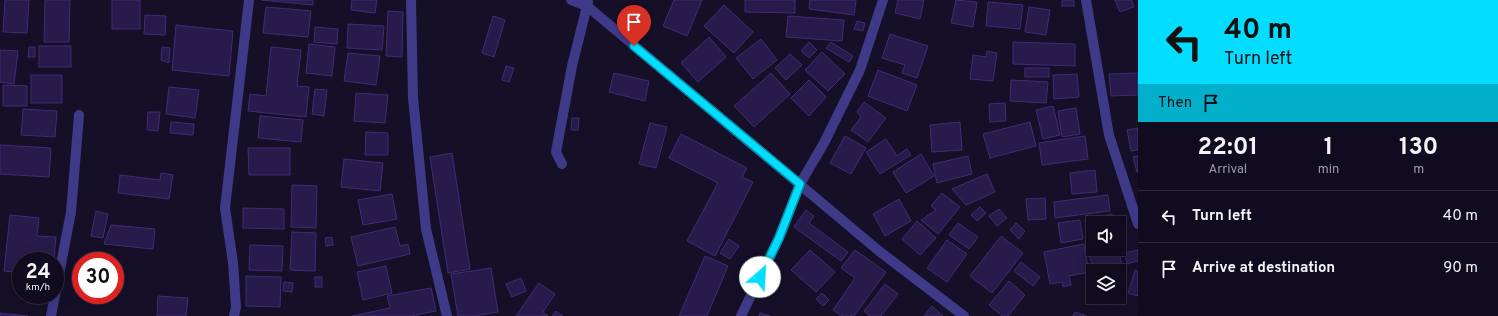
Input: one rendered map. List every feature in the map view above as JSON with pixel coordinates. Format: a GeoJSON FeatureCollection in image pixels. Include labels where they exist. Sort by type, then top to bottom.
{"type":"FeatureCollection","features":[{"type":"Feature","properties":{"kind":"street"},"geometry":{"type":"LineString","coordinates":[[234,316],[236,308],[233,263],[224,208],[250,0]]}},
{"type":"Feature","properties":{"kind":"street"},"geometry":{"type":"LineString","coordinates":[[411,0],[413,98],[426,229],[447,316]]}},
{"type":"Feature","properties":{"kind":"street"},"geometry":{"type":"LineString","coordinates":[[571,0],[588,3],[879,251],[964,316]]}},
{"type":"Feature","properties":{"kind":"street"},"geometry":{"type":"LineString","coordinates":[[741,316],[779,238],[800,184],[824,143],[860,70],[883,0]]}},
{"type":"Feature","properties":{"kind":"street"},"geometry":{"type":"LineString","coordinates":[[1086,0],[1110,135],[1138,224]]}},
{"type":"Feature","properties":{"kind":"street"},"geometry":{"type":"LineString","coordinates":[[562,164],[556,152],[572,66],[588,3]]}},
{"type":"Feature","properties":{"kind":"street"},"geometry":{"type":"LineString","coordinates":[[51,316],[71,212],[79,115]]}},
{"type":"Feature","properties":{"kind":"building"},"geometry":{"type":"Polygon","coordinates":[[[5,0],[29,0],[27,33],[3,32],[5,0]]]}},
{"type":"Feature","properties":{"kind":"building"},"geometry":{"type":"Polygon","coordinates":[[[45,0],[70,0],[69,42],[44,42],[45,0]]]}},
{"type":"Feature","properties":{"kind":"building"},"geometry":{"type":"Polygon","coordinates":[[[112,0],[140,0],[140,29],[112,29],[112,0]]]}},
{"type":"Feature","properties":{"kind":"building"},"geometry":{"type":"Polygon","coordinates":[[[261,0],[313,0],[313,5],[261,0]]]}},
{"type":"Feature","properties":{"kind":"building"},"geometry":{"type":"Polygon","coordinates":[[[352,0],[377,0],[375,13],[351,10],[352,0]]]}},
{"type":"Feature","properties":{"kind":"building"},"geometry":{"type":"Polygon","coordinates":[[[674,0],[702,0],[687,36],[663,26],[674,0]]]}},
{"type":"Feature","properties":{"kind":"building"},"geometry":{"type":"Polygon","coordinates":[[[745,0],[795,0],[795,13],[745,12],[745,0]]]}},
{"type":"Feature","properties":{"kind":"building"},"geometry":{"type":"Polygon","coordinates":[[[810,0],[856,0],[854,15],[809,9],[810,0]]]}},
{"type":"Feature","properties":{"kind":"building"},"geometry":{"type":"Polygon","coordinates":[[[898,0],[924,0],[920,19],[895,13],[898,0]]]}},
{"type":"Feature","properties":{"kind":"building"},"geometry":{"type":"Polygon","coordinates":[[[956,0],[977,2],[973,27],[951,23],[956,0]]]}},
{"type":"Feature","properties":{"kind":"building"},"geometry":{"type":"Polygon","coordinates":[[[1062,0],[1074,0],[1074,6],[1062,6],[1062,0]]]}},
{"type":"Feature","properties":{"kind":"building"},"geometry":{"type":"Polygon","coordinates":[[[1115,0],[1131,0],[1134,7],[1120,12],[1115,0]]]}},
{"type":"Feature","properties":{"kind":"building"},"geometry":{"type":"Polygon","coordinates":[[[988,2],[1023,5],[1020,29],[986,26],[988,2]]]}},
{"type":"Feature","properties":{"kind":"building"},"geometry":{"type":"Polygon","coordinates":[[[724,5],[753,32],[734,53],[704,26],[724,5]]]}},
{"type":"Feature","properties":{"kind":"building"},"geometry":{"type":"Polygon","coordinates":[[[266,7],[311,11],[308,37],[263,33],[266,7]]]}},
{"type":"Feature","properties":{"kind":"building"},"geometry":{"type":"Polygon","coordinates":[[[1029,7],[1050,10],[1046,35],[1025,32],[1029,7]]]}},
{"type":"Feature","properties":{"kind":"building"},"geometry":{"type":"Polygon","coordinates":[[[388,11],[403,12],[402,57],[386,56],[388,11]]]}},
{"type":"Feature","properties":{"kind":"building"},"geometry":{"type":"Polygon","coordinates":[[[145,15],[166,16],[165,35],[144,34],[145,15]]]}},
{"type":"Feature","properties":{"kind":"building"},"geometry":{"type":"Polygon","coordinates":[[[493,16],[505,20],[494,57],[482,53],[493,16]]]}},
{"type":"Feature","properties":{"kind":"building"},"geometry":{"type":"Polygon","coordinates":[[[788,16],[844,20],[842,41],[786,37],[788,16]]]}},
{"type":"Feature","properties":{"kind":"building"},"geometry":{"type":"Polygon","coordinates":[[[857,21],[865,23],[863,31],[854,29],[857,21]]]}},
{"type":"Feature","properties":{"kind":"building"},"geometry":{"type":"Polygon","coordinates":[[[348,24],[384,26],[382,50],[347,48],[348,24]]]}},
{"type":"Feature","properties":{"kind":"building"},"geometry":{"type":"Polygon","coordinates":[[[176,25],[233,31],[229,76],[172,70],[176,25]]]}},
{"type":"Feature","properties":{"kind":"building"},"geometry":{"type":"Polygon","coordinates":[[[315,27],[338,29],[337,44],[314,42],[315,27]]]}},
{"type":"Feature","properties":{"kind":"building"},"geometry":{"type":"Polygon","coordinates":[[[890,34],[928,46],[917,78],[902,73],[905,65],[882,58],[890,34]]]}},
{"type":"Feature","properties":{"kind":"building"},"geometry":{"type":"Polygon","coordinates":[[[709,37],[726,57],[698,82],[681,63],[709,37]]]}},
{"type":"Feature","properties":{"kind":"building"},"geometry":{"type":"Polygon","coordinates":[[[761,39],[777,60],[753,79],[736,58],[761,39]]]}},
{"type":"Feature","properties":{"kind":"building"},"geometry":{"type":"Polygon","coordinates":[[[809,42],[817,50],[809,58],[801,51],[809,42]]]}},
{"type":"Feature","properties":{"kind":"building"},"geometry":{"type":"Polygon","coordinates":[[[831,42],[853,56],[849,62],[826,48],[831,42]]]}},
{"type":"Feature","properties":{"kind":"building"},"geometry":{"type":"Polygon","coordinates":[[[1013,42],[1075,44],[1075,66],[1013,64],[1013,42]]]}},
{"type":"Feature","properties":{"kind":"building"},"geometry":{"type":"Polygon","coordinates":[[[309,44],[335,47],[332,76],[306,73],[309,44]]]}},
{"type":"Feature","properties":{"kind":"building"},"geometry":{"type":"Polygon","coordinates":[[[39,46],[71,46],[71,67],[39,67],[39,46]]]}},
{"type":"Feature","properties":{"kind":"building"},"geometry":{"type":"Polygon","coordinates":[[[29,47],[35,47],[35,57],[28,57],[29,47]]]}},
{"type":"Feature","properties":{"kind":"building"},"geometry":{"type":"Polygon","coordinates":[[[162,47],[170,48],[169,63],[161,60],[162,47]]]}},
{"type":"Feature","properties":{"kind":"building"},"geometry":{"type":"Polygon","coordinates":[[[271,47],[301,50],[297,86],[309,87],[306,117],[248,111],[250,94],[266,96],[271,47]]]}},
{"type":"Feature","properties":{"kind":"building"},"geometry":{"type":"Polygon","coordinates":[[[0,50],[18,51],[14,84],[0,82],[0,50]]]}},
{"type":"Feature","properties":{"kind":"building"},"geometry":{"type":"Polygon","coordinates":[[[987,51],[997,53],[993,81],[970,79],[973,55],[986,57],[987,51]]]}},
{"type":"Feature","properties":{"kind":"building"},"geometry":{"type":"Polygon","coordinates":[[[822,52],[845,74],[828,91],[805,70],[822,52]]]}},
{"type":"Feature","properties":{"kind":"building"},"geometry":{"type":"Polygon","coordinates":[[[348,53],[380,56],[376,85],[344,81],[348,53]]]}},
{"type":"Feature","properties":{"kind":"building"},"geometry":{"type":"Polygon","coordinates":[[[790,54],[802,65],[786,80],[775,68],[790,54]]]}},
{"type":"Feature","properties":{"kind":"building"},"geometry":{"type":"Polygon","coordinates":[[[506,66],[514,68],[509,82],[502,80],[506,66]]]}},
{"type":"Feature","properties":{"kind":"building"},"geometry":{"type":"Polygon","coordinates":[[[1025,68],[1049,68],[1049,77],[1025,77],[1025,68]]]}},
{"type":"Feature","properties":{"kind":"building"},"geometry":{"type":"Polygon","coordinates":[[[878,70],[917,85],[907,111],[868,96],[878,70]]]}},
{"type":"Feature","properties":{"kind":"building"},"geometry":{"type":"Polygon","coordinates":[[[614,73],[649,81],[645,101],[609,92],[614,73]]]}},
{"type":"Feature","properties":{"kind":"building"},"geometry":{"type":"Polygon","coordinates":[[[771,73],[790,94],[754,127],[734,106],[771,73]]]}},
{"type":"Feature","properties":{"kind":"building"},"geometry":{"type":"Polygon","coordinates":[[[1138,73],[1138,95],[1111,96],[1109,74],[1138,73]]]}},
{"type":"Feature","properties":{"kind":"building"},"geometry":{"type":"Polygon","coordinates":[[[1077,74],[1079,97],[1054,99],[1053,75],[1077,74]]]}},
{"type":"Feature","properties":{"kind":"building"},"geometry":{"type":"Polygon","coordinates":[[[31,75],[62,75],[62,103],[31,103],[31,75]]]}},
{"type":"Feature","properties":{"kind":"building"},"geometry":{"type":"Polygon","coordinates":[[[809,80],[826,97],[809,116],[791,98],[809,80]]]}},
{"type":"Feature","properties":{"kind":"building"},"geometry":{"type":"Polygon","coordinates":[[[1011,80],[1048,82],[1046,103],[1010,101],[1011,80]]]}},
{"type":"Feature","properties":{"kind":"building"},"geometry":{"type":"Polygon","coordinates":[[[3,85],[27,86],[27,106],[3,106],[3,85]]]}},
{"type":"Feature","properties":{"kind":"building"},"geometry":{"type":"Polygon","coordinates":[[[169,87],[199,90],[195,118],[166,114],[169,87]]]}},
{"type":"Feature","properties":{"kind":"building"},"geometry":{"type":"Polygon","coordinates":[[[315,89],[327,90],[324,116],[312,114],[315,89]]]}},
{"type":"Feature","properties":{"kind":"building"},"geometry":{"type":"Polygon","coordinates":[[[356,93],[388,95],[385,123],[354,121],[356,93]]]}},
{"type":"Feature","properties":{"kind":"building"},"geometry":{"type":"Polygon","coordinates":[[[864,102],[886,118],[868,142],[851,130],[861,117],[857,112],[864,102]]]}},
{"type":"Feature","properties":{"kind":"building"},"geometry":{"type":"Polygon","coordinates":[[[1005,103],[1006,121],[990,122],[989,104],[1005,103]]]}},
{"type":"Feature","properties":{"kind":"building"},"geometry":{"type":"Polygon","coordinates":[[[1053,106],[1060,135],[1043,139],[1036,110],[1053,106]]]}},
{"type":"Feature","properties":{"kind":"building"},"geometry":{"type":"Polygon","coordinates":[[[1076,108],[1080,134],[1062,137],[1058,111],[1076,108]]]}},
{"type":"Feature","properties":{"kind":"building"},"geometry":{"type":"Polygon","coordinates":[[[23,109],[57,111],[55,137],[21,135],[23,109]]]}},
{"type":"Feature","properties":{"kind":"building"},"geometry":{"type":"Polygon","coordinates":[[[148,112],[160,112],[158,131],[147,130],[148,112]]]}},
{"type":"Feature","properties":{"kind":"building"},"geometry":{"type":"Polygon","coordinates":[[[260,116],[303,120],[301,142],[258,138],[260,116]]]}},
{"type":"Feature","properties":{"kind":"building"},"geometry":{"type":"Polygon","coordinates":[[[572,118],[579,118],[578,130],[571,130],[572,118]]]}},
{"type":"Feature","properties":{"kind":"building"},"geometry":{"type":"Polygon","coordinates":[[[171,122],[194,124],[193,135],[170,133],[171,122]]]}},
{"type":"Feature","properties":{"kind":"building"},"geometry":{"type":"Polygon","coordinates":[[[960,122],[962,150],[932,152],[930,125],[960,122]]]}},
{"type":"Feature","properties":{"kind":"building"},"geometry":{"type":"Polygon","coordinates":[[[1030,122],[1036,146],[990,158],[983,134],[1030,122]]]}},
{"type":"Feature","properties":{"kind":"building"},"geometry":{"type":"Polygon","coordinates":[[[650,123],[667,127],[656,168],[639,164],[650,123]]]}},
{"type":"Feature","properties":{"kind":"building"},"geometry":{"type":"Polygon","coordinates":[[[1138,128],[1138,150],[1131,151],[1127,130],[1138,128]]]}},
{"type":"Feature","properties":{"kind":"building"},"geometry":{"type":"Polygon","coordinates":[[[366,132],[388,133],[388,155],[365,155],[366,132]]]}},
{"type":"Feature","properties":{"kind":"building"},"geometry":{"type":"Polygon","coordinates":[[[681,134],[747,168],[742,177],[753,182],[715,256],[687,241],[718,183],[669,158],[681,134]]]}},
{"type":"Feature","properties":{"kind":"building"},"geometry":{"type":"Polygon","coordinates":[[[845,136],[866,148],[851,174],[830,163],[845,136]]]}},
{"type":"Feature","properties":{"kind":"building"},"geometry":{"type":"Polygon","coordinates":[[[1085,136],[1088,159],[1042,165],[1039,143],[1085,136]]]}},
{"type":"Feature","properties":{"kind":"building"},"geometry":{"type":"Polygon","coordinates":[[[886,139],[897,156],[907,149],[911,155],[880,174],[866,152],[886,139]]]}},
{"type":"Feature","properties":{"kind":"building"},"geometry":{"type":"Polygon","coordinates":[[[0,145],[51,148],[49,177],[0,174],[0,145]]]}},
{"type":"Feature","properties":{"kind":"building"},"geometry":{"type":"Polygon","coordinates":[[[248,148],[290,148],[290,175],[249,175],[248,148]]]}},
{"type":"Feature","properties":{"kind":"building"},"geometry":{"type":"Polygon","coordinates":[[[452,153],[470,269],[448,273],[430,157],[452,153]]]}},
{"type":"Feature","properties":{"kind":"building"},"geometry":{"type":"Polygon","coordinates":[[[921,154],[934,176],[906,193],[893,172],[921,154]]]}},
{"type":"Feature","properties":{"kind":"building"},"geometry":{"type":"Polygon","coordinates":[[[968,156],[972,174],[937,183],[933,164],[968,156]]]}},
{"type":"Feature","properties":{"kind":"building"},"geometry":{"type":"Polygon","coordinates":[[[1138,156],[1138,172],[1137,172],[1133,157],[1138,156]]]}},
{"type":"Feature","properties":{"kind":"building"},"geometry":{"type":"Polygon","coordinates":[[[344,159],[383,163],[380,191],[341,187],[344,159]]]}},
{"type":"Feature","properties":{"kind":"building"},"geometry":{"type":"Polygon","coordinates":[[[1095,170],[1097,192],[1072,194],[1070,173],[1095,170]]]}},
{"type":"Feature","properties":{"kind":"building"},"geometry":{"type":"Polygon","coordinates":[[[161,173],[173,175],[169,199],[118,193],[120,175],[160,180],[161,173]]]}},
{"type":"Feature","properties":{"kind":"building"},"geometry":{"type":"Polygon","coordinates":[[[987,174],[995,192],[966,205],[952,189],[987,174]]]}},
{"type":"Feature","properties":{"kind":"building"},"geometry":{"type":"Polygon","coordinates":[[[292,185],[317,186],[316,228],[291,227],[292,185]]]}},
{"type":"Feature","properties":{"kind":"building"},"geometry":{"type":"Polygon","coordinates":[[[942,193],[960,207],[938,234],[921,220],[936,210],[931,206],[942,193]]]}},
{"type":"Feature","properties":{"kind":"building"},"geometry":{"type":"Polygon","coordinates":[[[392,194],[397,219],[363,225],[358,200],[392,194]]]}},
{"type":"Feature","properties":{"kind":"building"},"geometry":{"type":"Polygon","coordinates":[[[1108,195],[1110,211],[1055,218],[1054,202],[1108,195]]]}},
{"type":"Feature","properties":{"kind":"building"},"geometry":{"type":"Polygon","coordinates":[[[1045,198],[1046,219],[1028,220],[1026,199],[1045,198]]]}},
{"type":"Feature","properties":{"kind":"building"},"geometry":{"type":"Polygon","coordinates":[[[899,199],[911,221],[885,236],[873,214],[899,199]]]}},
{"type":"Feature","properties":{"kind":"building"},"geometry":{"type":"Polygon","coordinates":[[[980,207],[986,213],[977,221],[971,215],[980,207]]]}},
{"type":"Feature","properties":{"kind":"building"},"geometry":{"type":"Polygon","coordinates":[[[243,208],[284,209],[284,229],[243,228],[243,208]]]}},
{"type":"Feature","properties":{"kind":"building"},"geometry":{"type":"Polygon","coordinates":[[[999,209],[1007,218],[997,226],[989,216],[999,209]]]}},
{"type":"Feature","properties":{"kind":"building"},"geometry":{"type":"Polygon","coordinates":[[[806,210],[814,216],[809,223],[848,252],[841,261],[794,227],[806,210]]]}},
{"type":"Feature","properties":{"kind":"building"},"geometry":{"type":"Polygon","coordinates":[[[96,211],[108,214],[103,238],[91,236],[96,211]]]}},
{"type":"Feature","properties":{"kind":"building"},"geometry":{"type":"Polygon","coordinates":[[[10,215],[39,218],[37,236],[56,237],[55,252],[12,252],[12,272],[4,271],[10,215]]]}},
{"type":"Feature","properties":{"kind":"building"},"geometry":{"type":"Polygon","coordinates":[[[1080,220],[1083,239],[1061,243],[1058,223],[1080,220]]]}},
{"type":"Feature","properties":{"kind":"building"},"geometry":{"type":"Polygon","coordinates":[[[917,221],[936,238],[920,255],[902,239],[917,221]]]}},
{"type":"Feature","properties":{"kind":"building"},"geometry":{"type":"Polygon","coordinates":[[[958,223],[978,237],[969,249],[949,235],[958,223]]]}},
{"type":"Feature","properties":{"kind":"building"},"geometry":{"type":"Polygon","coordinates":[[[1016,223],[1025,231],[1019,239],[1010,230],[1016,223]]]}},
{"type":"Feature","properties":{"kind":"building"},"geometry":{"type":"Polygon","coordinates":[[[111,225],[155,229],[153,249],[104,244],[111,225]]]}},
{"type":"Feature","properties":{"kind":"building"},"geometry":{"type":"Polygon","coordinates":[[[395,227],[400,246],[408,244],[410,254],[358,266],[351,237],[395,227]]]}},
{"type":"Feature","properties":{"kind":"building"},"geometry":{"type":"Polygon","coordinates":[[[292,232],[316,233],[315,271],[290,270],[292,232]]]}},
{"type":"Feature","properties":{"kind":"building"},"geometry":{"type":"Polygon","coordinates":[[[1001,236],[1023,253],[992,293],[970,276],[1001,236]]]}},
{"type":"Feature","properties":{"kind":"building"},"geometry":{"type":"Polygon","coordinates":[[[332,237],[333,245],[326,246],[325,238],[332,237]]]}},
{"type":"Feature","properties":{"kind":"building"},"geometry":{"type":"Polygon","coordinates":[[[729,239],[739,246],[730,259],[720,253],[729,239]]]}},
{"type":"Feature","properties":{"kind":"building"},"geometry":{"type":"Polygon","coordinates":[[[947,240],[967,254],[947,282],[927,268],[947,240]]]}},
{"type":"Feature","properties":{"kind":"building"},"geometry":{"type":"Polygon","coordinates":[[[1084,244],[1088,264],[1086,264],[1086,273],[1069,276],[1071,285],[1063,287],[1062,282],[1050,284],[1044,252],[1084,244]]]}},
{"type":"Feature","properties":{"kind":"building"},"geometry":{"type":"Polygon","coordinates":[[[250,245],[283,246],[282,271],[249,270],[250,245]]]}},
{"type":"Feature","properties":{"kind":"building"},"geometry":{"type":"Polygon","coordinates":[[[810,250],[835,272],[816,292],[791,270],[810,250]]]}},
{"type":"Feature","properties":{"kind":"building"},"geometry":{"type":"Polygon","coordinates":[[[855,250],[886,272],[854,316],[842,316],[833,310],[855,278],[841,268],[855,250]]]}},
{"type":"Feature","properties":{"kind":"building"},"geometry":{"type":"Polygon","coordinates":[[[1138,250],[1138,261],[1127,264],[1126,253],[1138,250]]]}},
{"type":"Feature","properties":{"kind":"building"},"geometry":{"type":"Polygon","coordinates":[[[705,256],[728,266],[707,316],[679,316],[705,256]]]}},
{"type":"Feature","properties":{"kind":"building"},"geometry":{"type":"Polygon","coordinates":[[[1090,256],[1120,256],[1122,264],[1092,264],[1090,256]]]}},
{"type":"Feature","properties":{"kind":"building"},"geometry":{"type":"Polygon","coordinates":[[[1021,262],[1040,277],[1033,286],[1014,271],[1021,262]]]}},
{"type":"Feature","properties":{"kind":"building"},"geometry":{"type":"Polygon","coordinates":[[[386,266],[392,293],[363,300],[357,272],[386,266]]]}},
{"type":"Feature","properties":{"kind":"building"},"geometry":{"type":"Polygon","coordinates":[[[491,268],[498,312],[474,316],[458,316],[451,274],[491,268]]]}},
{"type":"Feature","properties":{"kind":"building"},"geometry":{"type":"Polygon","coordinates":[[[1135,270],[1138,271],[1138,296],[1128,293],[1135,270]]]}},
{"type":"Feature","properties":{"kind":"building"},"geometry":{"type":"Polygon","coordinates":[[[246,276],[281,277],[280,307],[246,306],[246,276]]]}},
{"type":"Feature","properties":{"kind":"building"},"geometry":{"type":"Polygon","coordinates":[[[315,277],[322,277],[322,287],[315,287],[315,277]]]}},
{"type":"Feature","properties":{"kind":"building"},"geometry":{"type":"Polygon","coordinates":[[[521,278],[526,291],[512,297],[506,284],[521,278]]]}},
{"type":"Feature","properties":{"kind":"building"},"geometry":{"type":"Polygon","coordinates":[[[1009,281],[1025,295],[1008,316],[1002,316],[989,305],[1009,281]]]}},
{"type":"Feature","properties":{"kind":"building"},"geometry":{"type":"Polygon","coordinates":[[[284,282],[293,283],[292,292],[283,291],[284,282]]]}},
{"type":"Feature","properties":{"kind":"building"},"geometry":{"type":"Polygon","coordinates":[[[539,283],[555,294],[543,312],[548,316],[516,316],[539,283]]]}},
{"type":"Feature","properties":{"kind":"building"},"geometry":{"type":"Polygon","coordinates":[[[885,284],[898,294],[881,316],[870,316],[864,311],[885,284]]]}},
{"type":"Feature","properties":{"kind":"building"},"geometry":{"type":"Polygon","coordinates":[[[431,288],[436,311],[411,316],[352,316],[390,308],[387,296],[431,288]]]}},
{"type":"Feature","properties":{"kind":"building"},"geometry":{"type":"Polygon","coordinates":[[[822,293],[829,300],[823,306],[816,299],[822,293]]]}},
{"type":"Feature","properties":{"kind":"building"},"geometry":{"type":"Polygon","coordinates":[[[158,296],[188,298],[186,316],[157,316],[158,296]]]}},
{"type":"Feature","properties":{"kind":"building"},"geometry":{"type":"Polygon","coordinates":[[[932,306],[943,316],[924,316],[932,306]]]}},
{"type":"Feature","properties":{"kind":"building"},"geometry":{"type":"Polygon","coordinates":[[[556,311],[563,316],[552,316],[556,311]]]}},
{"type":"Feature","properties":{"kind":"building"},"geometry":{"type":"Polygon","coordinates":[[[1075,312],[1087,316],[1073,316],[1075,312]]]}},
{"type":"Feature","properties":{"kind":"building"},"geometry":{"type":"Polygon","coordinates":[[[0,313],[28,316],[0,316],[0,313]]]}},
{"type":"Feature","properties":{"kind":"building"},"geometry":{"type":"Polygon","coordinates":[[[760,313],[770,316],[759,316],[760,313]]]}},
{"type":"Feature","properties":{"kind":"route"},"geometry":{"type":"LineString","coordinates":[[634,46],[800,184],[779,238],[760,277]]}}]}
